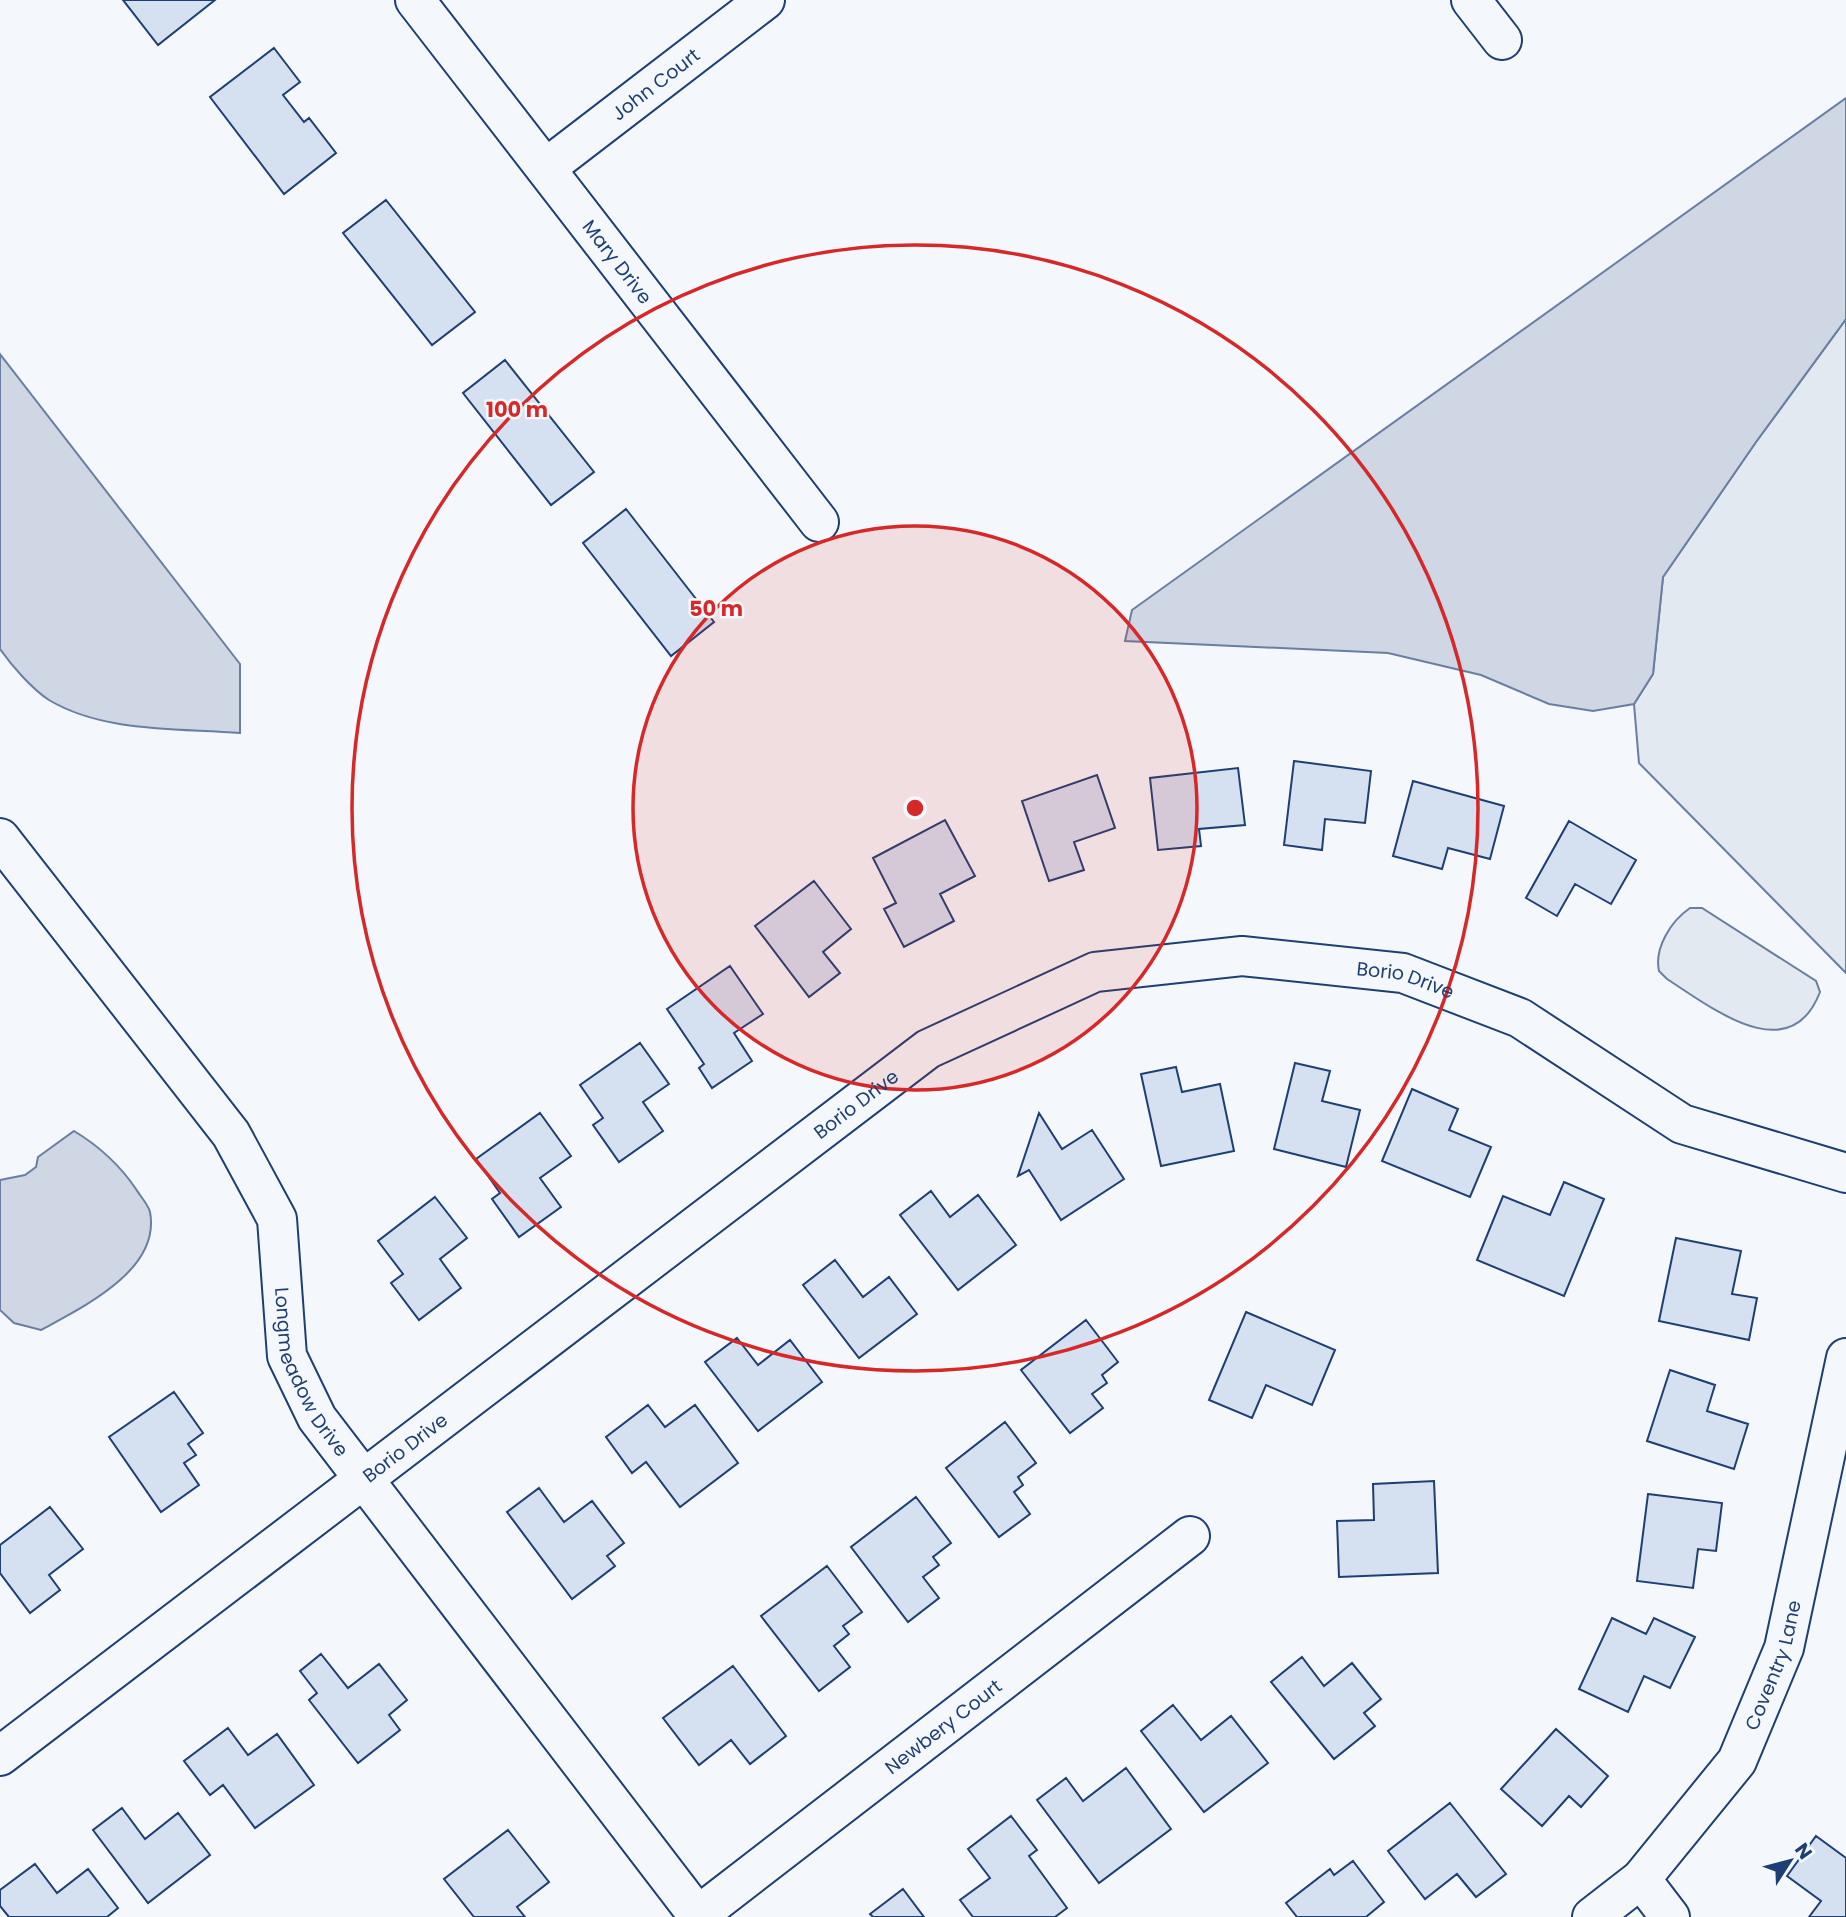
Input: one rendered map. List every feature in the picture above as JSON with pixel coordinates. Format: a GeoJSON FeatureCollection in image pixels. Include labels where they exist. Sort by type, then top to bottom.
{"type":"FeatureCollection","features":[{"type":"Feature","properties":{"kind":"street","name":"Mary Drive"},"geometry":{"type":"LineString","coordinates":[[415,0],[819,522]]}},
{"type":"Feature","properties":{"kind":"street","name":"John Court"},"geometry":{"type":"LineString","coordinates":[[546,168],[765,0]]}},
{"type":"Feature","properties":{"kind":"street"},"geometry":{"type":"LineString","coordinates":[[1471,0],[1502,40]]}},
{"type":"Feature","properties":{"kind":"street","name":"Longmeadow Drive"},"geometry":{"type":"LineString","coordinates":[[0,838],[230,1135],[277,1219],[287,1356],[317,1418],[360,1478],[697,1917]]}},
{"type":"Feature","properties":{"kind":"street","name":"Borio Drive"},"geometry":{"type":"LineString","coordinates":[[0,1756],[360,1478],[928,1049],[1095,972],[1242,956],[1403,973],[1520,1018],[1682,1124],[1791,1159],[1846,1173]]}},
{"type":"Feature","properties":{"kind":"street","name":"Coventry Lane"},"geometry":{"type":"LineString","coordinates":[[1592,1917],[1641,1880],[1737,1761],[1784,1648],[1846,1358]]}},
{"type":"Feature","properties":{"kind":"street","name":"Newbery Court"},"geometry":{"type":"LineString","coordinates":[[697,1917],[1190,1536]]}},
{"type":"Feature","properties":{"kind":"street"},"geometry":{"type":"LineString","coordinates":[[1641,1880],[1671,1917]]}},
{"type":"Feature","properties":{"kind":"shaded area"},"geometry":{"type":"Polygon","coordinates":[[[1846,98],[1846,319],[1756,442],[1663,577],[1653,674],[1634,704],[1593,711],[1549,704],[1481,675],[1388,653],[1125,641],[1132,610],[1846,98]]]}},
{"type":"Feature","properties":{"kind":"shaded area"},"geometry":{"type":"Polygon","coordinates":[[[1846,319],[1846,973],[1639,763],[1634,704],[1653,674],[1663,577],[1756,442],[1846,319]]]}},
{"type":"Feature","properties":{"kind":"shaded area"},"geometry":{"type":"Polygon","coordinates":[[[0,354],[240,664],[240,733],[118,724],[70,711],[36,690],[0,649],[0,354]]]}},
{"type":"Feature","properties":{"kind":"shaded area"},"geometry":{"type":"Polygon","coordinates":[[[1690,908],[1702,908],[1816,981],[1820,992],[1807,1015],[1790,1027],[1770,1030],[1749,1026],[1706,1004],[1667,979],[1659,971],[1659,953],[1676,920],[1690,908]]]}},
{"type":"Feature","properties":{"kind":"shaded area"},"geometry":{"type":"Polygon","coordinates":[[[74,1131],[108,1156],[123,1171],[149,1209],[150,1233],[144,1252],[115,1284],[97,1298],[41,1330],[14,1323],[0,1310],[0,1180],[25,1175],[36,1167],[38,1157],[74,1131]]]}},
{"type":"Feature","properties":{"kind":"building"},"geometry":{"type":"Polygon","coordinates":[[[123,0],[215,0],[158,45],[123,0]]]}},
{"type":"Feature","properties":{"kind":"building"},"geometry":{"type":"Polygon","coordinates":[[[274,48],[300,82],[283,95],[304,122],[309,118],[336,153],[284,194],[210,97],[274,48]]]}},
{"type":"Feature","properties":{"kind":"building"},"geometry":{"type":"Polygon","coordinates":[[[386,200],[475,312],[432,345],[343,233],[386,200]]]}},
{"type":"Feature","properties":{"kind":"building"},"geometry":{"type":"Polygon","coordinates":[[[505,360],[594,472],[551,505],[463,393],[505,360]]]}},
{"type":"Feature","properties":{"kind":"building"},"geometry":{"type":"Polygon","coordinates":[[[626,509],[714,622],[671,656],[583,543],[626,509]]]}},
{"type":"Feature","properties":{"kind":"building"},"geometry":{"type":"Polygon","coordinates":[[[1294,761],[1371,771],[1365,823],[1325,819],[1322,850],[1284,845],[1294,761]]]}},
{"type":"Feature","properties":{"kind":"building"},"geometry":{"type":"Polygon","coordinates":[[[1238,768],[1245,825],[1199,829],[1201,846],[1158,850],[1150,778],[1238,768]]]}},
{"type":"Feature","properties":{"kind":"building"},"geometry":{"type":"Polygon","coordinates":[[[1097,775],[1115,828],[1074,842],[1084,870],[1049,881],[1022,801],[1097,775]]]}},
{"type":"Feature","properties":{"kind":"building"},"geometry":{"type":"Polygon","coordinates":[[[1413,781],[1504,806],[1490,859],[1448,848],[1442,869],[1393,856],[1413,781]]]}},
{"type":"Feature","properties":{"kind":"building"},"geometry":{"type":"Polygon","coordinates":[[[945,820],[975,876],[940,894],[954,921],[904,947],[884,909],[896,903],[873,858],[945,820]]]}},
{"type":"Feature","properties":{"kind":"building"},"geometry":{"type":"Polygon","coordinates":[[[1569,821],[1636,860],[1611,904],[1575,884],[1557,916],[1526,898],[1569,821]]]}},
{"type":"Feature","properties":{"kind":"building"},"geometry":{"type":"Polygon","coordinates":[[[814,881],[851,929],[823,952],[840,973],[809,997],[755,926],[814,881]]]}},
{"type":"Feature","properties":{"kind":"building"},"geometry":{"type":"Polygon","coordinates":[[[730,966],[763,1014],[734,1033],[752,1061],[712,1088],[699,1068],[704,1064],[667,1009],[730,966]]]}},
{"type":"Feature","properties":{"kind":"building"},"geometry":{"type":"Polygon","coordinates":[[[640,1043],[669,1084],[643,1102],[663,1131],[619,1162],[593,1125],[603,1118],[580,1085],[640,1043]]]}},
{"type":"Feature","properties":{"kind":"building"},"geometry":{"type":"Polygon","coordinates":[[[1295,1063],[1330,1071],[1322,1101],[1360,1110],[1346,1167],[1274,1149],[1295,1063]]]}},
{"type":"Feature","properties":{"kind":"building"},"geometry":{"type":"Polygon","coordinates":[[[1176,1067],[1182,1092],[1220,1084],[1234,1151],[1161,1166],[1141,1074],[1176,1067]]]}},
{"type":"Feature","properties":{"kind":"building"},"geometry":{"type":"Polygon","coordinates":[[[1412,1089],[1458,1109],[1449,1130],[1491,1147],[1470,1197],[1382,1161],[1412,1089]]]}},
{"type":"Feature","properties":{"kind":"building"},"geometry":{"type":"Polygon","coordinates":[[[540,1113],[571,1156],[540,1178],[561,1207],[519,1237],[492,1199],[500,1193],[476,1159],[540,1113]]]}},
{"type":"Feature","properties":{"kind":"building"},"geometry":{"type":"Polygon","coordinates":[[[1039,1113],[1062,1149],[1092,1130],[1124,1179],[1061,1220],[1029,1170],[1018,1176],[1039,1113]]]}},
{"type":"Feature","properties":{"kind":"building"},"geometry":{"type":"Polygon","coordinates":[[[1564,1182],[1604,1199],[1564,1296],[1477,1260],[1503,1196],[1550,1215],[1564,1182]]]}},
{"type":"Feature","properties":{"kind":"building"},"geometry":{"type":"Polygon","coordinates":[[[931,1191],[950,1217],[978,1195],[1016,1245],[958,1290],[900,1215],[931,1191]]]}},
{"type":"Feature","properties":{"kind":"building"},"geometry":{"type":"Polygon","coordinates":[[[435,1197],[467,1238],[440,1259],[461,1288],[419,1320],[391,1283],[403,1274],[378,1241],[435,1197]]]}},
{"type":"Feature","properties":{"kind":"building"},"geometry":{"type":"Polygon","coordinates":[[[1676,1238],[1741,1251],[1732,1294],[1757,1298],[1749,1340],[1659,1321],[1676,1238]]]}},
{"type":"Feature","properties":{"kind":"building"},"geometry":{"type":"Polygon","coordinates":[[[835,1260],[863,1297],[889,1277],[917,1314],[859,1358],[803,1285],[835,1260]]]}},
{"type":"Feature","properties":{"kind":"building"},"geometry":{"type":"Polygon","coordinates":[[[1246,1312],[1335,1350],[1312,1405],[1266,1385],[1252,1418],[1209,1400],[1246,1312]]]}},
{"type":"Feature","properties":{"kind":"building"},"geometry":{"type":"Polygon","coordinates":[[[1086,1320],[1118,1362],[1102,1375],[1107,1383],[1092,1394],[1103,1408],[1070,1433],[1021,1370],[1086,1320]]]}},
{"type":"Feature","properties":{"kind":"building"},"geometry":{"type":"Polygon","coordinates":[[[737,1338],[758,1365],[790,1340],[822,1382],[758,1431],[705,1362],[737,1338]]]}},
{"type":"Feature","properties":{"kind":"building"},"geometry":{"type":"Polygon","coordinates":[[[1670,1370],[1715,1385],[1707,1411],[1748,1424],[1734,1469],[1647,1441],[1670,1370]]]}},
{"type":"Feature","properties":{"kind":"building"},"geometry":{"type":"Polygon","coordinates":[[[174,1392],[203,1433],[188,1444],[196,1455],[184,1463],[199,1485],[161,1512],[109,1437],[174,1392]]]}},
{"type":"Feature","properties":{"kind":"building"},"geometry":{"type":"Polygon","coordinates":[[[648,1405],[665,1427],[695,1405],[738,1463],[680,1507],[646,1462],[632,1473],[606,1437],[648,1405]]]}},
{"type":"Feature","properties":{"kind":"building"},"geometry":{"type":"Polygon","coordinates":[[[1005,1422],[1036,1463],[1018,1477],[1023,1485],[1014,1492],[1030,1514],[999,1537],[946,1468],[1005,1422]]]}},
{"type":"Feature","properties":{"kind":"building"},"geometry":{"type":"Polygon","coordinates":[[[1434,1481],[1438,1573],[1339,1577],[1337,1521],[1374,1520],[1373,1484],[1434,1481]]]}},
{"type":"Feature","properties":{"kind":"building"},"geometry":{"type":"Polygon","coordinates":[[[539,1488],[564,1522],[592,1501],[624,1543],[607,1556],[615,1566],[572,1599],[507,1512],[539,1488]]]}},
{"type":"Feature","properties":{"kind":"building"},"geometry":{"type":"Polygon","coordinates":[[[1648,1494],[1722,1503],[1716,1551],[1698,1549],[1693,1588],[1637,1581],[1648,1494]]]}},
{"type":"Feature","properties":{"kind":"building"},"geometry":{"type":"Polygon","coordinates":[[[916,1497],[951,1543],[933,1557],[939,1565],[923,1577],[939,1598],[908,1622],[851,1547],[916,1497]]]}},
{"type":"Feature","properties":{"kind":"building"},"geometry":{"type":"Polygon","coordinates":[[[50,1507],[83,1549],[49,1575],[60,1590],[30,1613],[0,1573],[0,1545],[50,1507]]]}},
{"type":"Feature","properties":{"kind":"building"},"geometry":{"type":"Polygon","coordinates":[[[827,1566],[862,1612],[843,1626],[849,1634],[834,1646],[850,1667],[819,1691],[761,1616],[827,1566]]]}},
{"type":"Feature","properties":{"kind":"building"},"geometry":{"type":"Polygon","coordinates":[[[1612,1618],[1646,1634],[1654,1618],[1695,1637],[1670,1688],[1644,1676],[1628,1712],[1579,1689],[1612,1618]]]}},
{"type":"Feature","properties":{"kind":"building"},"geometry":{"type":"Polygon","coordinates":[[[321,1654],[348,1688],[379,1664],[407,1700],[389,1715],[400,1730],[358,1763],[309,1700],[317,1693],[300,1671],[321,1654]]]}},
{"type":"Feature","properties":{"kind":"building"},"geometry":{"type":"Polygon","coordinates":[[[1302,1657],[1324,1686],[1352,1663],[1381,1699],[1364,1713],[1375,1726],[1334,1759],[1271,1682],[1302,1657]]]}},
{"type":"Feature","properties":{"kind":"building"},"geometry":{"type":"Polygon","coordinates":[[[733,1666],[786,1736],[750,1764],[731,1740],[699,1765],[663,1718],[733,1666]]]}},
{"type":"Feature","properties":{"kind":"building"},"geometry":{"type":"Polygon","coordinates":[[[1173,1705],[1201,1740],[1231,1716],[1268,1763],[1204,1812],[1141,1731],[1173,1705]]]}},
{"type":"Feature","properties":{"kind":"building"},"geometry":{"type":"Polygon","coordinates":[[[228,1728],[248,1755],[277,1734],[314,1785],[255,1828],[223,1785],[210,1795],[184,1761],[228,1728]]]}},
{"type":"Feature","properties":{"kind":"building"},"geometry":{"type":"Polygon","coordinates":[[[1556,1729],[1608,1776],[1581,1807],[1569,1796],[1542,1826],[1501,1789],[1556,1729]]]}},
{"type":"Feature","properties":{"kind":"building"},"geometry":{"type":"Polygon","coordinates":[[[1126,1768],[1171,1829],[1099,1883],[1037,1800],[1066,1778],[1083,1801],[1126,1768]]]}},
{"type":"Feature","properties":{"kind":"building"},"geometry":{"type":"Polygon","coordinates":[[[1450,1803],[1506,1874],[1476,1897],[1457,1874],[1425,1899],[1388,1851],[1450,1803]]]}},
{"type":"Feature","properties":{"kind":"building"},"geometry":{"type":"Polygon","coordinates":[[[122,1808],[145,1839],[178,1813],[210,1855],[148,1903],[93,1830],[122,1808]]]}},
{"type":"Feature","properties":{"kind":"building"},"geometry":{"type":"Polygon","coordinates":[[[1011,1816],[1037,1850],[1029,1856],[1067,1908],[1055,1917],[973,1917],[960,1900],[990,1878],[968,1849],[1011,1816]]]}},
{"type":"Feature","properties":{"kind":"building"},"geometry":{"type":"Polygon","coordinates":[[[508,1830],[549,1882],[517,1907],[525,1917],[474,1917],[444,1879],[508,1830]]]}},
{"type":"Feature","properties":{"kind":"building"},"geometry":{"type":"Polygon","coordinates":[[[1816,1836],[1846,1858],[1846,1917],[1809,1917],[1821,1901],[1787,1876],[1816,1836]]]}},
{"type":"Feature","properties":{"kind":"building"},"geometry":{"type":"Polygon","coordinates":[[[1353,1861],[1384,1902],[1366,1917],[1297,1917],[1286,1903],[1330,1869],[1334,1875],[1353,1861]]]}},
{"type":"Feature","properties":{"kind":"building"},"geometry":{"type":"Polygon","coordinates":[[[35,1864],[57,1893],[88,1869],[118,1908],[107,1917],[9,1917],[0,1906],[0,1890],[35,1864]]]}},
{"type":"Feature","properties":{"kind":"building"},"geometry":{"type":"Polygon","coordinates":[[[903,1889],[924,1917],[873,1917],[870,1914],[903,1889]]]}}]}
